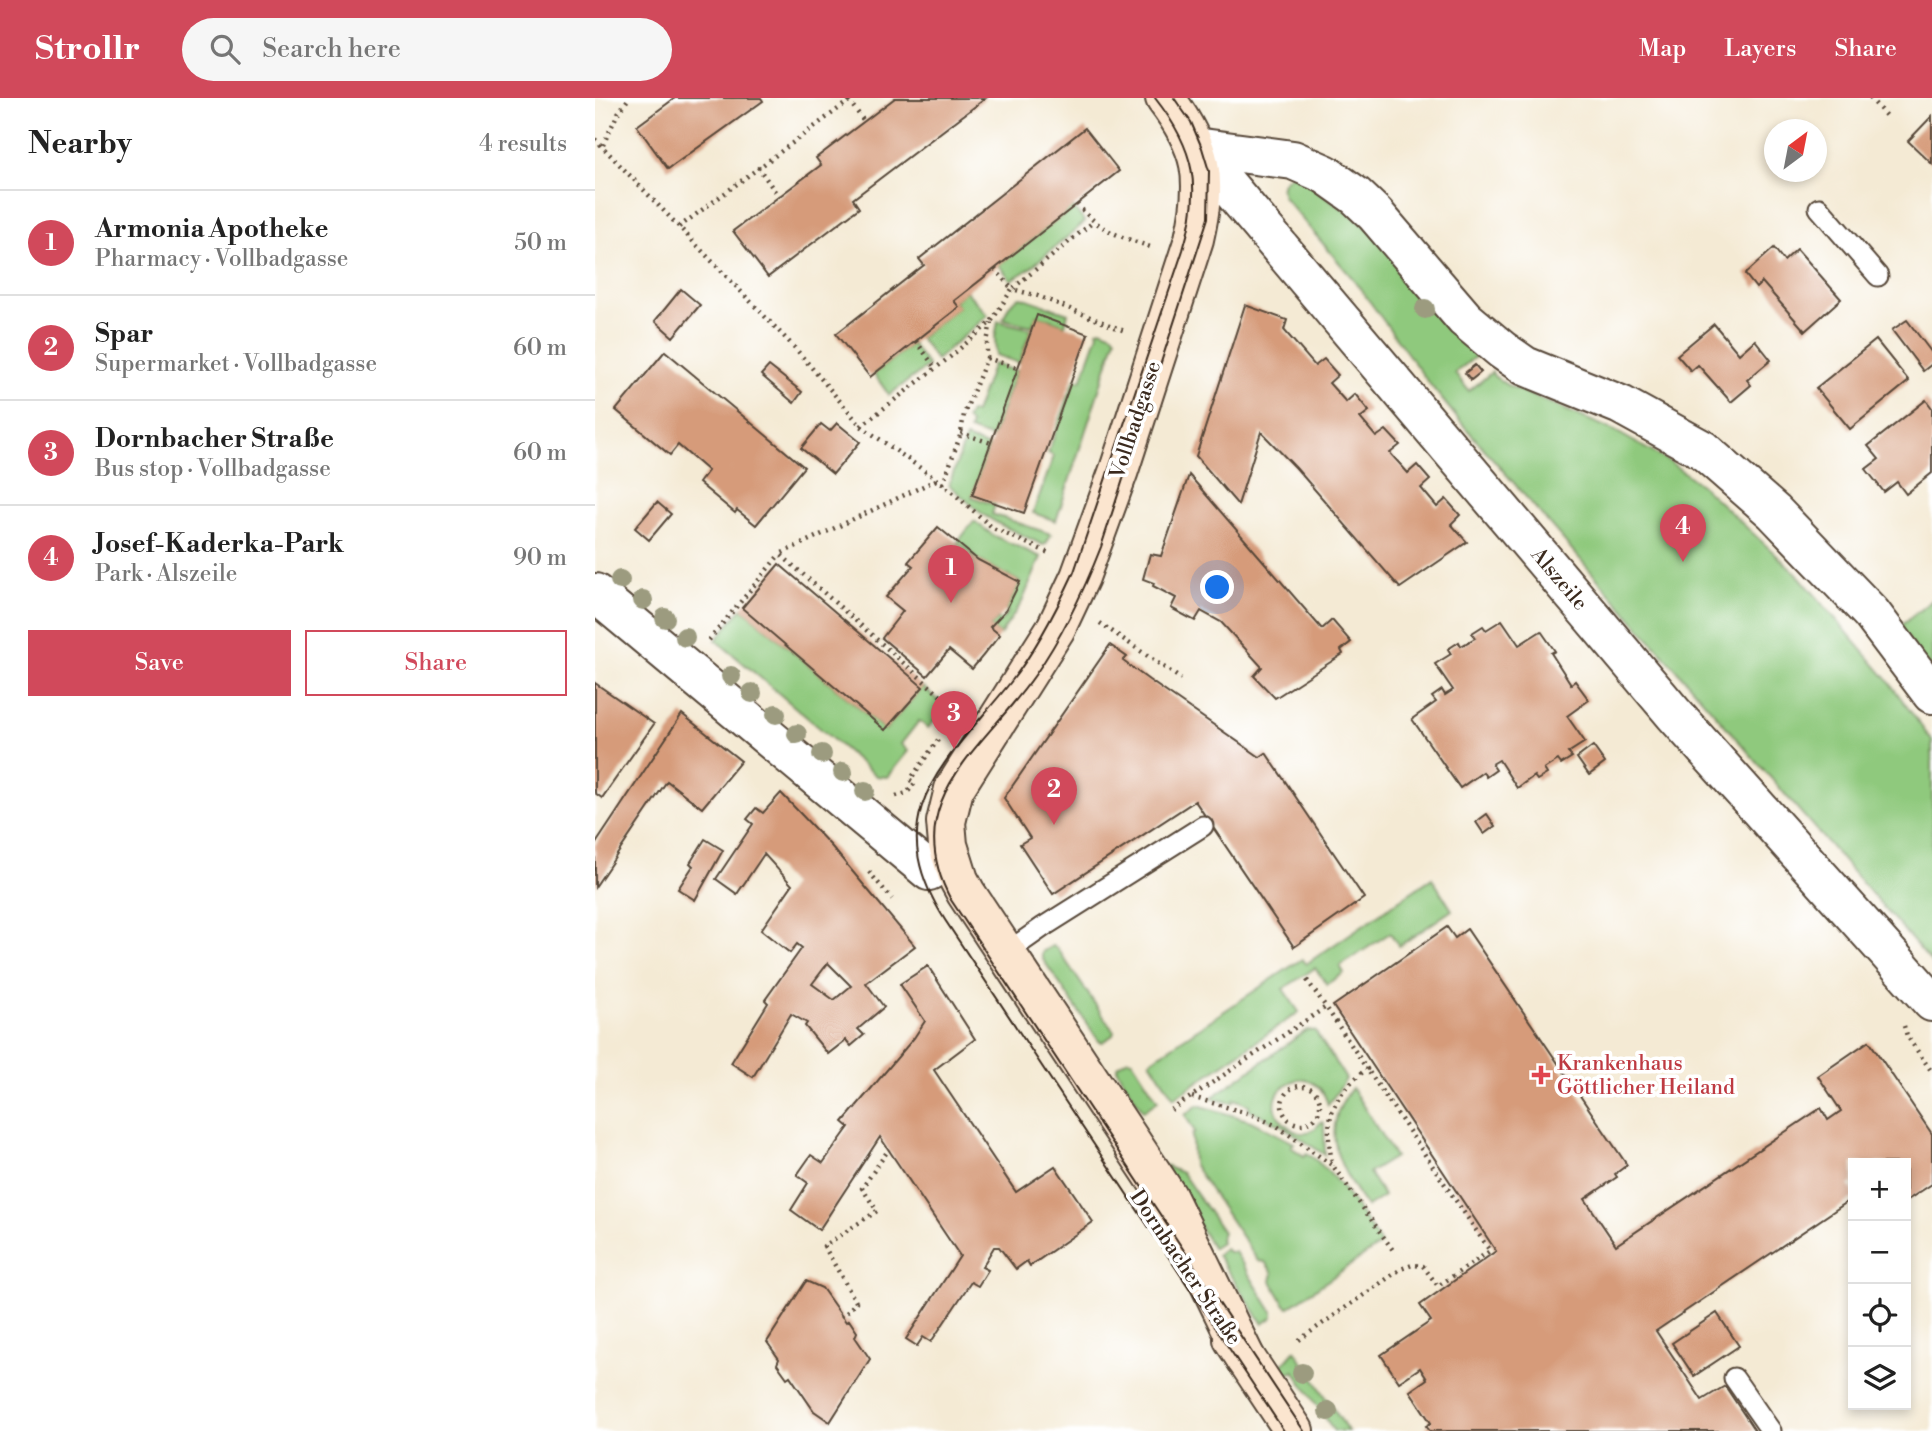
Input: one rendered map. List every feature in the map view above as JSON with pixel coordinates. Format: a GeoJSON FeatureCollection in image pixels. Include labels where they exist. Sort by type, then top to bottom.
{"type":"FeatureCollection","features":[{"type":"Feature","properties":{"kind":"main road","name":"Alszeile"},"geometry":{"type":"LineString","coordinates":[[1165,98],[1195,147]]}},
{"type":"Feature","properties":{"kind":"main road","name":"Vollbadgasse"},"geometry":{"type":"LineString","coordinates":[[946,822],[950,801],[959,780],[1056,628],[1080,577],[1194,239],[1202,206],[1203,180],[1195,147]]}},
{"type":"Feature","properties":{"kind":"main road","name":"Vollbadgasse"},"geometry":{"type":"LineString","coordinates":[[929,871],[926,822],[941,780],[959,754],[1022,679]]}},
{"type":"Feature","properties":{"kind":"main road","name":"Dornbacher Straße"},"geometry":{"type":"LineString","coordinates":[[946,822],[948,845],[959,880],[1167,1196],[1246,1359]]}},
{"type":"Feature","properties":{"kind":"main road","name":"Dornbacher Straße"},"geometry":{"type":"LineString","coordinates":[[929,871],[948,911],[1294,1431]]}},
{"type":"Feature","properties":{"kind":"street"},"geometry":{"type":"LineString","coordinates":[[1195,147],[1293,160],[1325,173],[1375,214],[1465,319],[1501,350],[1525,366],[1621,405],[1703,450],[1774,512],[1871,613],[1932,694]]}},
{"type":"Feature","properties":{"kind":"street","name":"Alszeile"},"geometry":{"type":"LineString","coordinates":[[1195,147],[1674,714],[1917,1013]]}},
{"type":"Feature","properties":{"kind":"street","name":"Dornbacher Straße"},"geometry":{"type":"LineString","coordinates":[[595,593],[929,871]]}},
{"type":"Feature","properties":{"kind":"lane"},"geometry":{"type":"LineString","coordinates":[[1819,208],[1878,276]]}},
{"type":"Feature","properties":{"kind":"lane"},"geometry":{"type":"LineString","coordinates":[[1006,953],[1043,926],[1203,827]]}},
{"type":"Feature","properties":{"kind":"lane"},"geometry":{"type":"LineString","coordinates":[[1734,1378],[1771,1431]]}},
{"type":"Feature","properties":{"kind":"path"},"geometry":{"type":"LineString","coordinates":[[603,145],[618,113],[629,98]]}},
{"type":"Feature","properties":{"kind":"path"},"geometry":{"type":"LineString","coordinates":[[1870,98],[1887,117]]}},
{"type":"Feature","properties":{"kind":"path"},"geometry":{"type":"LineString","coordinates":[[679,227],[851,99],[864,121]]}},
{"type":"Feature","properties":{"kind":"path"},"geometry":{"type":"LineString","coordinates":[[595,139],[795,348],[861,426],[937,479],[993,528],[1050,552],[1080,577]]}},
{"type":"Feature","properties":{"kind":"path"},"geometry":{"type":"LineString","coordinates":[[758,167],[779,197]]}},
{"type":"Feature","properties":{"kind":"path"},"geometry":{"type":"LineString","coordinates":[[1077,204],[1093,222],[1106,230]]}},
{"type":"Feature","properties":{"kind":"path"},"geometry":{"type":"LineString","coordinates":[[861,426],[936,369],[991,322],[1012,289],[1093,222]]}},
{"type":"Feature","properties":{"kind":"path"},"geometry":{"type":"LineString","coordinates":[[995,268],[1012,289],[1038,296],[1160,345]]}},
{"type":"Feature","properties":{"kind":"path"},"geometry":{"type":"LineString","coordinates":[[943,484],[961,433],[964,414],[987,358],[991,322]]}},
{"type":"Feature","properties":{"kind":"path"},"geometry":{"type":"LineString","coordinates":[[916,341],[936,369]]}},
{"type":"Feature","properties":{"kind":"path"},"geometry":{"type":"LineString","coordinates":[[987,358],[1017,368]]}},
{"type":"Feature","properties":{"kind":"path"},"geometry":{"type":"LineString","coordinates":[[961,433],[991,443]]}},
{"type":"Feature","properties":{"kind":"path"},"geometry":{"type":"LineString","coordinates":[[684,669],[780,554],[937,479]]}},
{"type":"Feature","properties":{"kind":"path"},"geometry":{"type":"LineString","coordinates":[[780,554],[961,713]]}},
{"type":"Feature","properties":{"kind":"path"},"geometry":{"type":"LineString","coordinates":[[1100,623],[1181,679]]}},
{"type":"Feature","properties":{"kind":"path"},"geometry":{"type":"LineString","coordinates":[[893,796],[907,793]]}},
{"type":"Feature","properties":{"kind":"path"},"geometry":{"type":"LineString","coordinates":[[1299,1340],[1401,1269],[1412,1265],[1423,1266],[1438,1286],[1490,1251],[1307,980]]}},
{"type":"Feature","properties":{"kind":"path"},"geometry":{"type":"LineString","coordinates":[[1171,1110],[1326,1007]]}},
{"type":"Feature","properties":{"kind":"path"},"geometry":{"type":"LineString","coordinates":[[1917,1013],[1907,1036],[1932,1072]]}},
{"type":"Feature","properties":{"kind":"path"},"geometry":{"type":"LineString","coordinates":[[1333,1166],[1329,1147],[1330,1115],[1345,1089],[1367,1069]]}},
{"type":"Feature","properties":{"kind":"path"},"geometry":{"type":"LineString","coordinates":[[1307,1087],[1317,1094],[1319,1112],[1311,1122],[1298,1124],[1287,1119],[1283,1113],[1282,1100],[1289,1090],[1307,1087]]}},
{"type":"Feature","properties":{"kind":"path"},"geometry":{"type":"LineString","coordinates":[[1191,1097],[1250,1114],[1277,1126],[1333,1166],[1395,1253]]}},
{"type":"Feature","properties":{"kind":"path"},"geometry":{"type":"LineString","coordinates":[[1319,1112],[1330,1115]]}},
{"type":"Feature","properties":{"kind":"path"},"geometry":{"type":"LineString","coordinates":[[842,1318],[856,1303],[824,1246],[877,1211],[862,1188],[889,1149]]}},
{"type":"Feature","properties":{"kind":"green space"},"geometry":{"type":"Polygon","coordinates":[[[1295,174],[1372,230],[1476,356],[1455,373],[1469,391],[1492,372],[1507,385],[1615,431],[1670,462],[1702,486],[1799,576],[1887,679],[1932,741],[1932,963],[1431,386],[1354,280],[1284,198],[1281,190],[1283,183],[1295,174]]]}},
{"type":"Feature","properties":{"kind":"green space"},"geometry":{"type":"Polygon","coordinates":[[[1073,207],[1085,222],[1029,269],[1011,280],[999,265],[1073,207]]]}},
{"type":"Feature","properties":{"kind":"green space"},"geometry":{"type":"Polygon","coordinates":[[[966,291],[988,315],[936,360],[920,338],[958,307],[954,301],[966,291]]]}},
{"type":"Feature","properties":{"kind":"green space"},"geometry":{"type":"Polygon","coordinates":[[[1021,297],[1068,313],[1065,325],[1037,315],[1032,326],[1003,319],[1011,303],[1021,297]]]}},
{"type":"Feature","properties":{"kind":"green space"},"geometry":{"type":"Polygon","coordinates":[[[998,321],[1031,329],[1019,363],[996,355],[998,321]]]}},
{"type":"Feature","properties":{"kind":"green space"},"geometry":{"type":"Polygon","coordinates":[[[1100,329],[1116,338],[1056,521],[1033,513],[1054,456],[1048,453],[1075,379],[1081,381],[1097,331],[1100,329]]]}},
{"type":"Feature","properties":{"kind":"green space"},"geometry":{"type":"Polygon","coordinates":[[[912,344],[928,366],[889,395],[874,374],[912,344]]]}},
{"type":"Feature","properties":{"kind":"green space"},"geometry":{"type":"Polygon","coordinates":[[[993,364],[1016,371],[992,438],[969,430],[971,425],[966,419],[970,412],[975,413],[993,364]]]}},
{"type":"Feature","properties":{"kind":"green space"},"geometry":{"type":"Polygon","coordinates":[[[966,438],[989,447],[972,497],[995,505],[992,514],[1051,534],[1046,544],[1043,545],[982,514],[949,485],[966,438]]]}},
{"type":"Feature","properties":{"kind":"green space"},"geometry":{"type":"Polygon","coordinates":[[[974,521],[994,536],[1041,557],[1022,602],[1000,635],[990,627],[998,619],[1001,621],[1008,612],[1006,610],[1020,582],[978,560],[957,543],[974,521]]]}},
{"type":"Feature","properties":{"kind":"green space"},"geometry":{"type":"Polygon","coordinates":[[[1932,600],[1932,671],[1899,627],[1932,600]]]}},
{"type":"Feature","properties":{"kind":"green space"},"geometry":{"type":"Polygon","coordinates":[[[742,608],[885,730],[923,687],[942,704],[943,711],[928,728],[919,721],[901,744],[908,751],[887,777],[876,776],[716,640],[742,608]]]}},
{"type":"Feature","properties":{"kind":"green space"},"geometry":{"type":"Polygon","coordinates":[[[1432,878],[1452,910],[1399,946],[1390,933],[1340,966],[1344,973],[1327,984],[1315,968],[1283,989],[1299,1012],[1174,1098],[1150,1061],[1302,959],[1306,964],[1432,878]]]}},
{"type":"Feature","properties":{"kind":"green space"},"geometry":{"type":"Polygon","coordinates":[[[1052,946],[1057,948],[1114,1032],[1103,1042],[1099,1041],[1042,958],[1042,952],[1052,946]]]}},
{"type":"Feature","properties":{"kind":"green space"},"geometry":{"type":"Polygon","coordinates":[[[1307,1030],[1315,1031],[1346,1079],[1328,1105],[1320,1089],[1309,1081],[1297,1080],[1286,1085],[1278,1094],[1275,1105],[1280,1117],[1297,1132],[1309,1132],[1321,1122],[1324,1123],[1325,1155],[1281,1125],[1249,1109],[1249,1105],[1234,1099],[1232,1103],[1211,1098],[1307,1030]]]}},
{"type":"Feature","properties":{"kind":"green space"},"geometry":{"type":"Polygon","coordinates":[[[1128,1059],[1132,1060],[1158,1101],[1143,1111],[1117,1070],[1117,1066],[1128,1059]]]}},
{"type":"Feature","properties":{"kind":"green space"},"geometry":{"type":"Polygon","coordinates":[[[1352,1088],[1395,1157],[1369,1173],[1384,1196],[1367,1207],[1341,1164],[1334,1135],[1341,1104],[1352,1088]]]}},
{"type":"Feature","properties":{"kind":"green space"},"geometry":{"type":"Polygon","coordinates":[[[1198,1105],[1251,1121],[1294,1143],[1291,1147],[1304,1156],[1307,1153],[1339,1183],[1381,1244],[1289,1307],[1285,1305],[1271,1281],[1273,1273],[1265,1262],[1258,1261],[1193,1164],[1192,1135],[1195,1132],[1185,1115],[1198,1105]]]}},
{"type":"Feature","properties":{"kind":"green space"},"geometry":{"type":"Polygon","coordinates":[[[1160,1164],[1182,1173],[1223,1232],[1221,1243],[1213,1248],[1160,1164]]]}},
{"type":"Feature","properties":{"kind":"green space"},"geometry":{"type":"Polygon","coordinates":[[[1225,1249],[1235,1252],[1273,1313],[1273,1317],[1263,1324],[1217,1255],[1225,1249]]]}},
{"type":"Feature","properties":{"kind":"green space"},"geometry":{"type":"Polygon","coordinates":[[[1295,1350],[1348,1431],[1334,1431],[1294,1371],[1288,1374],[1281,1370],[1281,1366],[1295,1350]]]}},
{"type":"Feature","properties":{"kind":"building"},"geometry":{"type":"Polygon","coordinates":[[[675,98],[761,98],[763,101],[668,169],[637,126],[675,98]]]}},
{"type":"Feature","properties":{"kind":"building"},"geometry":{"type":"Polygon","coordinates":[[[895,98],[986,98],[853,199],[859,208],[768,277],[733,231],[821,165],[816,158],[895,98]]]}},
{"type":"Feature","properties":{"kind":"building"},"geometry":{"type":"Polygon","coordinates":[[[1932,116],[1932,164],[1908,141],[1932,116]]]}},
{"type":"Feature","properties":{"kind":"building"},"geometry":{"type":"Polygon","coordinates":[[[1085,128],[1119,171],[954,301],[959,307],[870,377],[836,334],[924,265],[919,259],[1085,128]]]}},
{"type":"Feature","properties":{"kind":"building"},"geometry":{"type":"Polygon","coordinates":[[[1774,248],[1784,261],[1797,249],[1841,299],[1805,331],[1762,282],[1756,288],[1745,274],[1774,248]]]}},
{"type":"Feature","properties":{"kind":"building"},"geometry":{"type":"Polygon","coordinates":[[[681,289],[700,305],[673,337],[655,321],[681,289]]]}},
{"type":"Feature","properties":{"kind":"building"},"geometry":{"type":"Polygon","coordinates":[[[1245,305],[1287,320],[1284,330],[1315,366],[1324,359],[1338,375],[1329,383],[1346,402],[1355,394],[1369,411],[1360,418],[1376,437],[1386,430],[1400,445],[1390,453],[1408,473],[1417,465],[1430,480],[1421,488],[1437,507],[1446,499],[1460,515],[1451,524],[1467,542],[1400,588],[1296,468],[1261,432],[1238,505],[1196,456],[1245,305]]]}},
{"type":"Feature","properties":{"kind":"building"},"geometry":{"type":"Polygon","coordinates":[[[1037,315],[1088,334],[1024,513],[972,495],[1037,315]]]}},
{"type":"Feature","properties":{"kind":"building"},"geometry":{"type":"Polygon","coordinates":[[[1907,320],[1932,353],[1932,364],[1923,371],[1892,330],[1907,320]]]}},
{"type":"Feature","properties":{"kind":"building"},"geometry":{"type":"Polygon","coordinates":[[[1714,324],[1739,354],[1755,340],[1771,360],[1747,380],[1751,385],[1731,402],[1698,365],[1691,371],[1677,355],[1714,324]]]}},
{"type":"Feature","properties":{"kind":"building"},"geometry":{"type":"Polygon","coordinates":[[[1876,340],[1909,381],[1850,429],[1816,388],[1876,340]]]}},
{"type":"Feature","properties":{"kind":"building"},"geometry":{"type":"Polygon","coordinates":[[[665,351],[804,467],[756,525],[737,510],[735,513],[699,483],[708,471],[678,445],[670,455],[616,410],[665,351]]]}},
{"type":"Feature","properties":{"kind":"building"},"geometry":{"type":"Polygon","coordinates":[[[1475,365],[1481,372],[1471,380],[1465,373],[1475,365]]]}},
{"type":"Feature","properties":{"kind":"building"},"geometry":{"type":"Polygon","coordinates":[[[769,366],[802,392],[794,403],[761,375],[769,366]]]}},
{"type":"Feature","properties":{"kind":"building"},"geometry":{"type":"Polygon","coordinates":[[[1926,400],[1932,408],[1932,473],[1906,494],[1897,482],[1884,492],[1866,469],[1879,459],[1868,446],[1926,400]]]}},
{"type":"Feature","properties":{"kind":"building"},"geometry":{"type":"Polygon","coordinates":[[[837,423],[860,442],[833,474],[801,448],[821,424],[830,431],[837,423]]]}},
{"type":"Feature","properties":{"kind":"building"},"geometry":{"type":"Polygon","coordinates":[[[1189,475],[1322,629],[1332,620],[1351,642],[1341,650],[1343,654],[1275,698],[1254,676],[1262,667],[1221,622],[1201,611],[1195,621],[1171,608],[1176,598],[1143,579],[1150,554],[1161,556],[1189,475]]]}},
{"type":"Feature","properties":{"kind":"building"},"geometry":{"type":"Polygon","coordinates":[[[657,502],[671,514],[649,540],[635,528],[657,502]]]}},
{"type":"Feature","properties":{"kind":"building"},"geometry":{"type":"Polygon","coordinates":[[[938,527],[978,560],[1020,582],[1006,610],[990,627],[1000,635],[972,669],[949,650],[927,676],[882,638],[903,611],[886,597],[913,566],[908,562],[938,527]]]}},
{"type":"Feature","properties":{"kind":"building"},"geometry":{"type":"Polygon","coordinates":[[[779,564],[923,687],[885,730],[742,608],[779,564]]]}},
{"type":"Feature","properties":{"kind":"building"},"geometry":{"type":"Polygon","coordinates":[[[1502,620],[1519,645],[1541,631],[1555,651],[1551,653],[1571,684],[1575,681],[1589,700],[1567,716],[1585,742],[1568,753],[1572,757],[1561,764],[1558,760],[1544,769],[1547,774],[1537,780],[1534,776],[1517,788],[1499,760],[1492,764],[1496,770],[1486,777],[1483,772],[1460,788],[1412,719],[1436,702],[1432,697],[1442,690],[1445,695],[1453,690],[1435,664],[1451,654],[1448,649],[1459,642],[1461,646],[1475,638],[1472,633],[1483,626],[1486,630],[1502,620]]]}},
{"type":"Feature","properties":{"kind":"building"},"geometry":{"type":"Polygon","coordinates":[[[1110,645],[1127,657],[1123,661],[1260,757],[1266,753],[1364,898],[1294,947],[1195,801],[1053,894],[1020,844],[1030,838],[1004,798],[1110,645]]]}},
{"type":"Feature","properties":{"kind":"building"},"geometry":{"type":"Polygon","coordinates":[[[595,683],[654,724],[602,798],[595,793],[595,683]]]}},
{"type":"Feature","properties":{"kind":"building"},"geometry":{"type":"Polygon","coordinates":[[[682,714],[741,761],[702,808],[667,781],[595,887],[595,845],[682,714]]]}},
{"type":"Feature","properties":{"kind":"building"},"geometry":{"type":"Polygon","coordinates":[[[1593,746],[1605,763],[1589,775],[1577,758],[1593,746]]]}},
{"type":"Feature","properties":{"kind":"building"},"geometry":{"type":"Polygon","coordinates":[[[781,793],[832,847],[915,946],[866,983],[884,1007],[858,1029],[864,1035],[851,1046],[846,1040],[828,1054],[805,1026],[807,1023],[791,1014],[753,1077],[731,1063],[768,1003],[765,1000],[802,948],[797,944],[790,953],[761,930],[792,885],[764,854],[737,894],[716,879],[753,824],[747,819],[756,808],[763,813],[781,793]],[[828,963],[812,984],[834,1000],[851,986],[828,963]]]}},
{"type":"Feature","properties":{"kind":"building"},"geometry":{"type":"Polygon","coordinates":[[[1487,814],[1495,826],[1484,834],[1476,822],[1487,814]]]}},
{"type":"Feature","properties":{"kind":"building"},"geometry":{"type":"Polygon","coordinates":[[[705,839],[723,850],[695,900],[678,889],[693,866],[690,863],[705,839]]]}},
{"type":"Feature","properties":{"kind":"building"},"geometry":{"type":"Polygon","coordinates":[[[1447,927],[1455,938],[1467,929],[1627,1165],[1615,1174],[1617,1177],[1585,1199],[1616,1245],[1821,1108],[1828,1120],[1841,1111],[1818,1076],[1869,1041],[1932,1134],[1932,1184],[1911,1198],[1911,1158],[1848,1158],[1848,1201],[1656,1331],[1702,1400],[1725,1386],[1755,1431],[1430,1431],[1426,1426],[1431,1423],[1410,1391],[1427,1379],[1420,1368],[1399,1382],[1381,1355],[1431,1321],[1420,1305],[1496,1251],[1333,1006],[1447,927]]]}},
{"type":"Feature","properties":{"kind":"building"},"geometry":{"type":"Polygon","coordinates":[[[928,966],[975,1039],[934,1070],[1016,1192],[1055,1166],[1093,1222],[1030,1266],[1027,1261],[1016,1269],[999,1247],[994,1247],[982,1267],[988,1270],[978,1286],[971,1282],[931,1342],[923,1337],[917,1346],[906,1339],[960,1256],[880,1137],[819,1230],[791,1210],[808,1183],[797,1175],[811,1155],[823,1163],[849,1127],[843,1122],[914,1038],[925,1021],[900,984],[928,966]]]}},
{"type":"Feature","properties":{"kind":"building"},"geometry":{"type":"Polygon","coordinates":[[[806,1281],[822,1288],[846,1322],[849,1320],[857,1332],[855,1337],[870,1359],[830,1422],[814,1411],[790,1376],[787,1378],[777,1364],[779,1359],[767,1342],[806,1281]]]}},
{"type":"Feature","properties":{"kind":"building"},"geometry":{"type":"Polygon","coordinates":[[[1717,1313],[1739,1346],[1694,1376],[1672,1343],[1717,1313]]]}},
{"type":"Feature","properties":{"kind":"tram line"},"geometry":{"type":"LineString","coordinates":[[1155,98],[1179,135],[1191,170],[1192,207],[1183,250],[1074,572],[1053,616],[1028,657],[943,765],[928,792],[919,819],[917,849],[926,882],[945,920],[1284,1431]]}},
{"type":"Feature","properties":{"kind":"tram line"},"geometry":{"type":"LineString","coordinates":[[1174,98],[1191,122],[1209,171],[1208,218],[1094,564],[1055,645],[1015,702],[954,777],[940,804],[934,833],[937,864],[951,900],[1304,1431]]}},
{"type":"Feature","properties":{"kind":"place","name":"Josef-Kaderka-Park"},"geometry":{"type":"Point","coordinates":[1683,562]}},
{"type":"Feature","properties":{"kind":"place","name":"Armonia Apotheke"},"geometry":{"type":"Point","coordinates":[951,603]}},
{"type":"Feature","properties":{"kind":"place","name":"Dornbacher Straße"},"geometry":{"type":"Point","coordinates":[954,749]}},
{"type":"Feature","properties":{"kind":"place","name":"Spar"},"geometry":{"type":"Point","coordinates":[1054,825]}},
{"type":"Feature","properties":{"kind":"place","name":"Krankenhaus Göttlicher Heiland"},"geometry":{"type":"Point","coordinates":[1541,1075]}}]}
